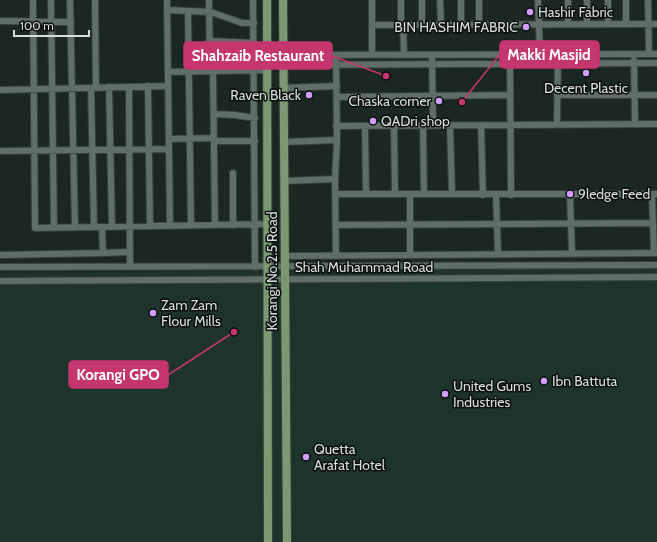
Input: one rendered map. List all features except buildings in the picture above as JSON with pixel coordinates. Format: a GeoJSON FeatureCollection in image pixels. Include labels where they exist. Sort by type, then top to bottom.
{"type":"FeatureCollection","features":[{"type":"Feature","properties":{"kind":"main road","name":"Korangi No.2.5 Road"},"geometry":{"type":"LineString","coordinates":[[267,0],[268,542]]}},
{"type":"Feature","properties":{"kind":"main road","name":"Korangi No.2.5 Road"},"geometry":{"type":"LineString","coordinates":[[283,0],[287,542]]}},
{"type":"Feature","properties":{"kind":"street"},"geometry":{"type":"LineString","coordinates":[[33,0],[35,228],[268,224]]}},
{"type":"Feature","properties":{"kind":"street"},"geometry":{"type":"LineString","coordinates":[[51,0],[54,228]]}},
{"type":"Feature","properties":{"kind":"street"},"geometry":{"type":"LineString","coordinates":[[70,0],[75,227]]}},
{"type":"Feature","properties":{"kind":"street"},"geometry":{"type":"LineString","coordinates":[[94,227],[92,150],[95,0]]}},
{"type":"Feature","properties":{"kind":"street"},"geometry":{"type":"LineString","coordinates":[[167,0],[170,226]]}},
{"type":"Feature","properties":{"kind":"street"},"geometry":{"type":"LineString","coordinates":[[209,0],[209,41],[214,114],[215,225]]}},
{"type":"Feature","properties":{"kind":"street"},"geometry":{"type":"LineString","coordinates":[[253,0],[256,225],[255,267]]}},
{"type":"Feature","properties":{"kind":"street"},"geometry":{"type":"LineString","coordinates":[[372,0],[372,55]]}},
{"type":"Feature","properties":{"kind":"street"},"geometry":{"type":"LineString","coordinates":[[401,0],[404,55]]}},
{"type":"Feature","properties":{"kind":"street"},"geometry":{"type":"LineString","coordinates":[[422,0],[422,24]]}},
{"type":"Feature","properties":{"kind":"street"},"geometry":{"type":"LineString","coordinates":[[440,0],[441,24]]}},
{"type":"Feature","properties":{"kind":"street"},"geometry":{"type":"LineString","coordinates":[[460,0],[461,24]]}},
{"type":"Feature","properties":{"kind":"street"},"geometry":{"type":"LineString","coordinates":[[479,0],[479,24]]}},
{"type":"Feature","properties":{"kind":"street"},"geometry":{"type":"LineString","coordinates":[[538,0],[540,54]]}},
{"type":"Feature","properties":{"kind":"street"},"geometry":{"type":"LineString","coordinates":[[568,0],[568,23]]}},
{"type":"Feature","properties":{"kind":"street"},"geometry":{"type":"LineString","coordinates":[[587,0],[588,24]]}},
{"type":"Feature","properties":{"kind":"street"},"geometry":{"type":"LineString","coordinates":[[608,0],[608,24]]}},
{"type":"Feature","properties":{"kind":"street"},"geometry":{"type":"LineString","coordinates":[[626,0],[626,24]]}},
{"type":"Feature","properties":{"kind":"street"},"geometry":{"type":"LineString","coordinates":[[648,0],[648,54]]}},
{"type":"Feature","properties":{"kind":"street"},"geometry":{"type":"LineString","coordinates":[[167,10],[208,12],[222,15],[242,23],[254,23]]}},
{"type":"Feature","properties":{"kind":"street"},"geometry":{"type":"LineString","coordinates":[[188,11],[191,226]]}},
{"type":"Feature","properties":{"kind":"street"},"geometry":{"type":"LineString","coordinates":[[0,22],[71,22]]}},
{"type":"Feature","properties":{"kind":"street"},"geometry":{"type":"LineString","coordinates":[[372,24],[657,24]]}},
{"type":"Feature","properties":{"kind":"street"},"geometry":{"type":"LineString","coordinates":[[209,41],[254,43]]}},
{"type":"Feature","properties":{"kind":"street"},"geometry":{"type":"LineString","coordinates":[[510,54],[511,194]]}},
{"type":"Feature","properties":{"kind":"street"},"geometry":{"type":"LineString","coordinates":[[557,124],[558,54]]}},
{"type":"Feature","properties":{"kind":"street"},"geometry":{"type":"LineString","coordinates":[[634,54],[635,124]]}},
{"type":"Feature","properties":{"kind":"street"},"geometry":{"type":"LineString","coordinates":[[267,55],[657,54]]}},
{"type":"Feature","properties":{"kind":"street"},"geometry":{"type":"LineString","coordinates":[[336,55],[336,256]]}},
{"type":"Feature","properties":{"kind":"street"},"geometry":{"type":"LineString","coordinates":[[432,55],[433,125]]}},
{"type":"Feature","properties":{"kind":"street"},"geometry":{"type":"LineString","coordinates":[[284,65],[657,63]]}},
{"type":"Feature","properties":{"kind":"street"},"geometry":{"type":"LineString","coordinates":[[168,72],[267,70]]}},
{"type":"Feature","properties":{"kind":"street"},"geometry":{"type":"LineString","coordinates":[[148,86],[150,226]]}},
{"type":"Feature","properties":{"kind":"street"},"geometry":{"type":"LineString","coordinates":[[0,90],[168,86]]}},
{"type":"Feature","properties":{"kind":"street"},"geometry":{"type":"LineString","coordinates":[[284,88],[337,86]]}},
{"type":"Feature","properties":{"kind":"street"},"geometry":{"type":"LineString","coordinates":[[109,87],[112,227]]}},
{"type":"Feature","properties":{"kind":"street"},"geometry":{"type":"LineString","coordinates":[[129,87],[130,267]]}},
{"type":"Feature","properties":{"kind":"street"},"geometry":{"type":"LineString","coordinates":[[337,97],[510,95]]}},
{"type":"Feature","properties":{"kind":"street"},"geometry":{"type":"LineString","coordinates":[[557,95],[657,95]]}},
{"type":"Feature","properties":{"kind":"street"},"geometry":{"type":"LineString","coordinates":[[214,114],[235,114],[255,118]]}},
{"type":"Feature","properties":{"kind":"street"},"geometry":{"type":"LineString","coordinates":[[336,126],[657,124]]}},
{"type":"Feature","properties":{"kind":"street"},"geometry":{"type":"LineString","coordinates":[[423,125],[424,194]]}},
{"type":"Feature","properties":{"kind":"street"},"geometry":{"type":"LineString","coordinates":[[450,125],[452,194]]}},
{"type":"Feature","properties":{"kind":"street"},"geometry":{"type":"LineString","coordinates":[[481,125],[482,194]]}},
{"type":"Feature","properties":{"kind":"street"},"geometry":{"type":"LineString","coordinates":[[365,126],[366,194]]}},
{"type":"Feature","properties":{"kind":"street"},"geometry":{"type":"LineString","coordinates":[[394,126],[395,194]]}},
{"type":"Feature","properties":{"kind":"street"},"geometry":{"type":"LineString","coordinates":[[169,139],[190,138],[255,141]]}},
{"type":"Feature","properties":{"kind":"street"},"geometry":{"type":"LineString","coordinates":[[284,142],[337,140]]}},
{"type":"Feature","properties":{"kind":"street"},"geometry":{"type":"LineString","coordinates":[[0,151],[169,149]]}},
{"type":"Feature","properties":{"kind":"street"},"geometry":{"type":"LineString","coordinates":[[233,173],[233,225]]}},
{"type":"Feature","properties":{"kind":"street"},"geometry":{"type":"LineString","coordinates":[[284,181],[335,179]]}},
{"type":"Feature","properties":{"kind":"street"},"geometry":{"type":"LineString","coordinates":[[284,256],[655,253],[653,223],[654,194],[335,194]]}},
{"type":"Feature","properties":{"kind":"street"},"geometry":{"type":"LineString","coordinates":[[410,194],[410,255]]}},
{"type":"Feature","properties":{"kind":"street"},"geometry":{"type":"LineString","coordinates":[[496,194],[498,254]]}},
{"type":"Feature","properties":{"kind":"street"},"geometry":{"type":"LineString","coordinates":[[570,194],[572,254]]}},
{"type":"Feature","properties":{"kind":"street"},"geometry":{"type":"LineString","coordinates":[[336,225],[653,223]]}},
{"type":"Feature","properties":{"kind":"street"},"geometry":{"type":"LineString","coordinates":[[102,227],[103,253]]}},
{"type":"Feature","properties":{"kind":"street"},"geometry":{"type":"LineString","coordinates":[[0,255],[129,252]]}},
{"type":"Feature","properties":{"kind":"street"},"geometry":{"type":"LineString","coordinates":[[580,265],[580,278]]}},
{"type":"Feature","properties":{"kind":"street","name":"Shah Muhammad Road"},"geometry":{"type":"LineString","coordinates":[[0,268],[657,265]]}},
{"type":"Feature","properties":{"kind":"street","name":"Shah Muhammad Road"},"geometry":{"type":"LineString","coordinates":[[0,281],[657,277]]}},
{"type":"Feature","properties":{"kind":"shaded area"},"geometry":{"type":"Polygon","coordinates":[[[398,269],[657,269],[657,542],[0,542],[0,273],[398,269]]]}},
{"type":"Feature","properties":{"kind":"place","name":"Hashir Fabric"},"geometry":{"type":"Point","coordinates":[530,12]}},
{"type":"Feature","properties":{"kind":"place","name":"BIN HASHIM FABRIC"},"geometry":{"type":"Point","coordinates":[526,27]}},
{"type":"Feature","properties":{"kind":"place","name":"Decent Plastic"},"geometry":{"type":"Point","coordinates":[586,73]}},
{"type":"Feature","properties":{"kind":"place","name":"Shahzaib Restaurant"},"geometry":{"type":"Point","coordinates":[386,76]}},
{"type":"Feature","properties":{"kind":"place","name":"Raven Black"},"geometry":{"type":"Point","coordinates":[309,95]}},
{"type":"Feature","properties":{"kind":"place","name":"Chaska corner"},"geometry":{"type":"Point","coordinates":[439,101]}},
{"type":"Feature","properties":{"kind":"place","name":"Makki Masjid"},"geometry":{"type":"Point","coordinates":[462,102]}},
{"type":"Feature","properties":{"kind":"place","name":"QADri shop"},"geometry":{"type":"Point","coordinates":[373,121]}},
{"type":"Feature","properties":{"kind":"place","name":"9ledge Feed"},"geometry":{"type":"Point","coordinates":[570,194]}},
{"type":"Feature","properties":{"kind":"place","name":"Zam Zam Flour Mills"},"geometry":{"type":"Point","coordinates":[153,313]}},
{"type":"Feature","properties":{"kind":"place","name":"Korangi GPO"},"geometry":{"type":"Point","coordinates":[234,332]}},
{"type":"Feature","properties":{"kind":"place","name":"Ibn Battuta"},"geometry":{"type":"Point","coordinates":[544,381]}},
{"type":"Feature","properties":{"kind":"place","name":"United Gums Industries"},"geometry":{"type":"Point","coordinates":[445,394]}},
{"type":"Feature","properties":{"kind":"place","name":"Quetta Arafat Hotel"},"geometry":{"type":"Point","coordinates":[306,457]}}]}
